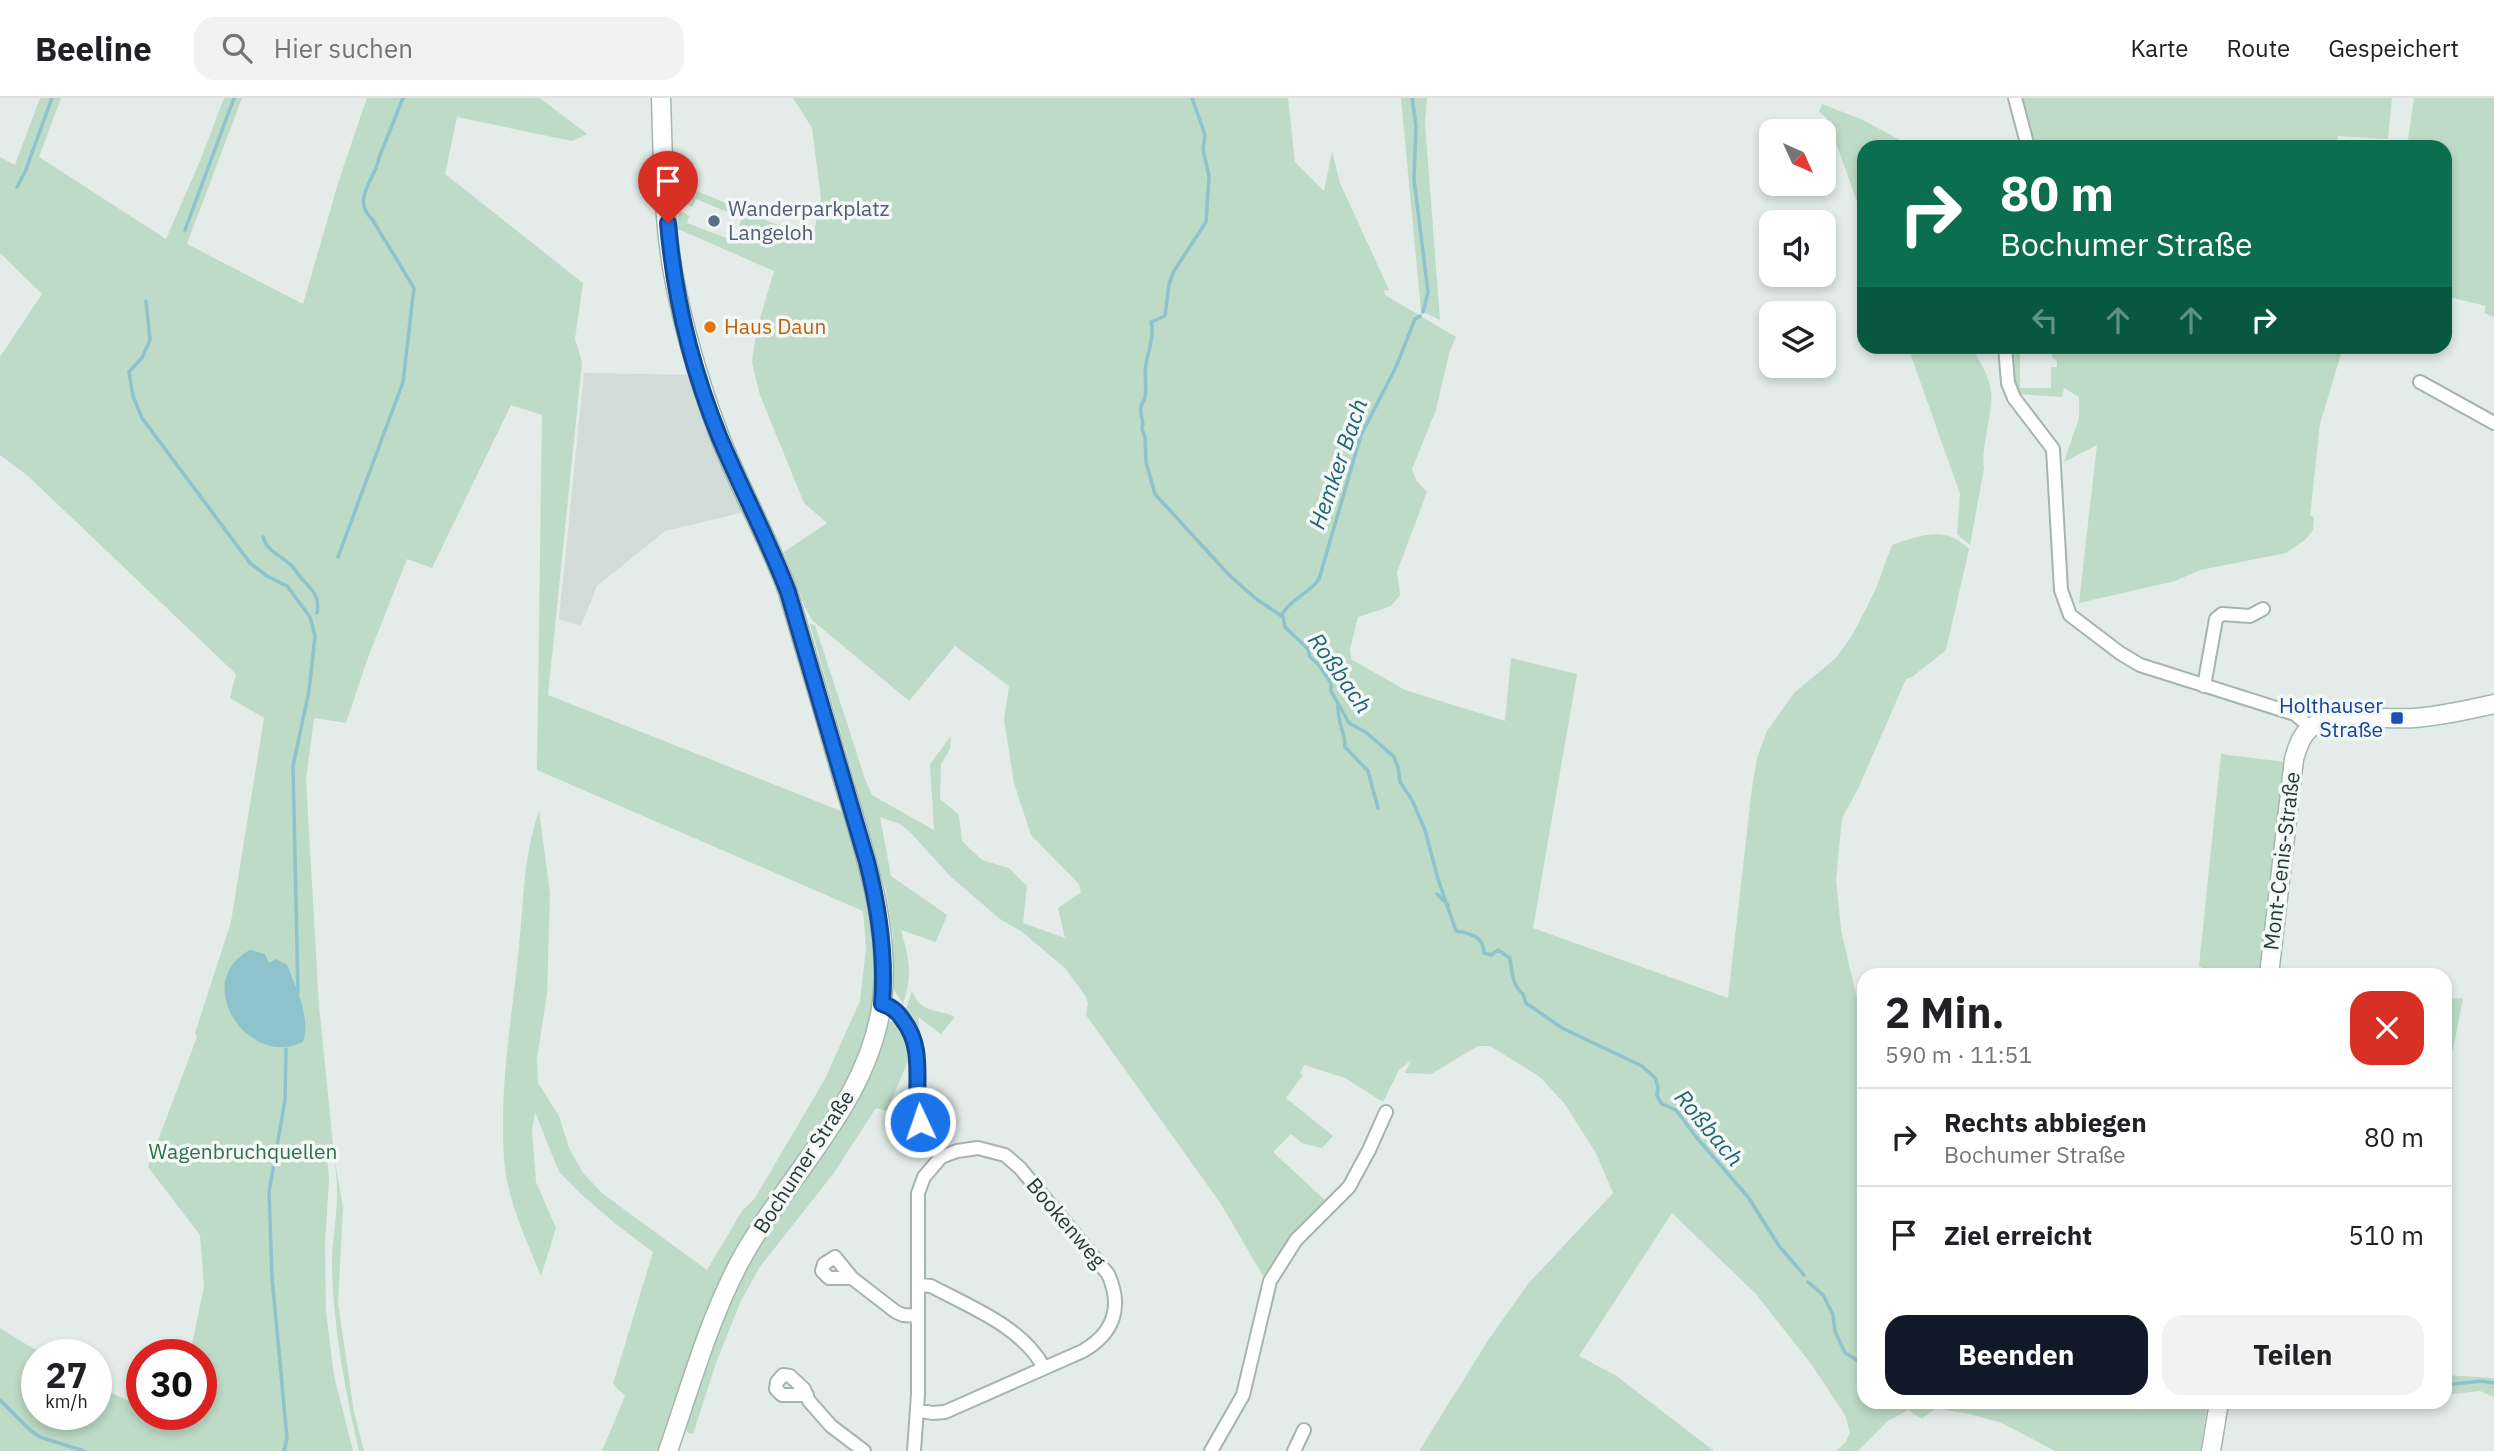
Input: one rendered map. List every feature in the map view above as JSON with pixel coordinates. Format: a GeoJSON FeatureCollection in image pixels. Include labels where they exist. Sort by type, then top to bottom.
{"type":"FeatureCollection","features":[{"type":"Feature","properties":{"kind":"main road","name":"Bochumer Straße"},"geometry":{"type":"LineString","coordinates":[[661,98],[673,273],[699,375],[719,433],[773,551],[824,712],[874,891],[883,943],[884,982],[882,1004],[871,1048],[849,1096],[828,1131],[757,1232],[734,1273],[706,1342],[668,1451]]}},
{"type":"Feature","properties":{"kind":"main road"},"geometry":{"type":"LineString","coordinates":[[2311,728],[2331,720],[2414,718],[2494,704]]}},
{"type":"Feature","properties":{"kind":"main road","name":"Mont-Cenis-Straße"},"geometry":{"type":"LineString","coordinates":[[2270,968],[2294,759],[2301,739],[2311,728]]}},
{"type":"Feature","properties":{"kind":"main road"},"geometry":{"type":"LineString","coordinates":[[2211,1451],[2218,1409]]}},
{"type":"Feature","properties":{"kind":"street"},"geometry":{"type":"LineString","coordinates":[[2015,98],[2026,140]]}},
{"type":"Feature","properties":{"kind":"street"},"geometry":{"type":"LineString","coordinates":[[2006,354],[2008,383],[2014,398],[2053,449],[2061,590],[2070,615],[2140,665],[2295,714],[2311,728]]}},
{"type":"Feature","properties":{"kind":"street"},"geometry":{"type":"LineString","coordinates":[[2420,382],[2494,423]]}},
{"type":"Feature","properties":{"kind":"street"},"geometry":{"type":"LineString","coordinates":[[2204,686],[2216,619],[2222,614],[2250,616],[2263,609]]}},
{"type":"Feature","properties":{"kind":"street"},"geometry":{"type":"LineString","coordinates":[[882,1004],[890,1006],[910,1030],[918,1063],[920,1122],[941,1157],[930,1167],[918,1193],[917,1410],[914,1451]]}},
{"type":"Feature","properties":{"kind":"street"},"geometry":{"type":"LineString","coordinates":[[1211,1451],[1243,1395],[1270,1281],[1296,1240],[1349,1187],[1386,1112]]}},
{"type":"Feature","properties":{"kind":"street","name":"Bookenweg"},"geometry":{"type":"LineString","coordinates":[[917,1410],[945,1412],[1091,1346],[1110,1326],[1116,1304],[1114,1287],[1108,1274],[1013,1160],[978,1148],[963,1149],[941,1157]]}},
{"type":"Feature","properties":{"kind":"street"},"geometry":{"type":"LineString","coordinates":[[852,1278],[895,1312],[918,1316]]}},
{"type":"Feature","properties":{"kind":"street"},"geometry":{"type":"LineString","coordinates":[[918,1285],[931,1286],[1014,1333],[1036,1354],[1044,1368]]}},
{"type":"Feature","properties":{"kind":"street"},"geometry":{"type":"LineString","coordinates":[[807,1395],[831,1426],[864,1451]]}},
{"type":"Feature","properties":{"kind":"street"},"geometry":{"type":"LineString","coordinates":[[1294,1451],[1304,1430]]}},
{"type":"Feature","properties":{"kind":"shaded area"},"geometry":{"type":"Polygon","coordinates":[[[584,373],[699,375],[753,510],[665,531],[597,586],[581,626],[559,619],[584,373]]]}},
{"type":"Feature","properties":{"kind":"green space","name":"Wagenbruchquellen"},"geometry":{"type":"Polygon","coordinates":[[[40,98],[61,98],[39,157],[166,239],[224,98],[242,98],[187,244],[303,304],[339,180],[367,98],[540,98],[587,134],[572,141],[457,117],[445,174],[583,283],[575,339],[582,362],[548,695],[841,811],[869,901],[875,935],[875,992],[869,1032],[845,1091],[788,1175],[662,1451],[602,1451],[625,1396],[613,1384],[653,1252],[617,1225],[559,1172],[535,1112],[532,1131],[536,1182],[556,1228],[541,1276],[518,1219],[506,1174],[503,1106],[507,1053],[527,862],[539,811],[550,893],[547,993],[537,1059],[538,1083],[559,1116],[569,1148],[583,1173],[603,1194],[707,1270],[742,1211],[755,1198],[825,1079],[860,1001],[866,948],[863,911],[537,770],[542,415],[511,405],[432,568],[407,559],[367,660],[346,723],[314,718],[306,780],[319,1006],[334,1155],[327,1157],[329,1178],[325,1244],[326,1311],[334,1376],[353,1451],[0,1451],[0,1328],[21,1341],[21,1430],[112,1430],[112,1393],[126,1400],[126,1430],[217,1430],[217,1339],[193,1339],[204,1287],[200,1235],[148,1167],[197,1037],[195,1033],[231,922],[264,718],[230,698],[236,674],[28,476],[0,455],[0,357],[42,294],[0,253],[0,157],[15,165],[40,98]]]}},
{"type":"Feature","properties":{"kind":"green space"},"geometry":{"type":"Polygon","coordinates":[[[793,98],[1288,98],[1295,162],[1324,191],[1332,152],[1340,183],[1389,290],[1384,291],[1385,295],[1456,337],[1449,353],[1436,410],[1412,469],[1416,480],[1427,492],[1397,572],[1400,595],[1391,606],[1358,617],[1350,649],[1351,659],[1405,690],[1505,721],[1511,658],[1577,674],[1533,928],[1728,998],[1752,788],[1757,758],[1767,731],[1794,693],[1836,658],[1853,634],[1875,591],[1892,545],[1932,534],[1951,537],[1969,549],[1946,650],[1906,679],[1858,789],[1842,818],[1836,880],[1841,930],[1857,999],[1857,1409],[1935,1409],[1922,1419],[1908,1410],[1889,1420],[1858,1451],[1836,1451],[1846,1442],[1850,1432],[1845,1415],[1812,1365],[1756,1294],[1672,1213],[1579,1356],[1615,1375],[1714,1451],[1419,1451],[1489,1339],[1528,1284],[1613,1193],[1596,1153],[1564,1103],[1540,1077],[1490,1046],[1478,1046],[1431,1074],[1405,1073],[1411,1060],[1399,1070],[1383,1102],[1345,1078],[1304,1065],[1300,1073],[1303,1075],[1286,1098],[1333,1136],[1322,1148],[1302,1143],[1291,1134],[1273,1152],[1328,1203],[1308,1220],[1263,1276],[1221,1204],[1086,1015],[1086,997],[1065,968],[1021,931],[1000,919],[951,877],[900,824],[880,817],[891,876],[947,915],[936,942],[901,930],[909,967],[903,1004],[894,990],[893,935],[886,891],[810,624],[815,625],[872,795],[934,830],[930,764],[951,736],[950,749],[941,764],[940,799],[959,815],[962,841],[982,860],[1009,868],[1027,886],[1023,923],[1065,938],[1058,908],[1081,892],[1079,884],[1031,835],[1014,783],[1004,720],[1009,686],[955,646],[909,701],[812,620],[784,552],[827,523],[804,503],[760,395],[752,363],[756,332],[774,271],[678,229],[678,213],[681,211],[689,216],[687,223],[734,241],[742,218],[696,199],[692,207],[677,199],[676,182],[806,237],[814,232],[821,198],[812,128],[793,98]]]}},
{"type":"Feature","properties":{"kind":"green space"},"geometry":{"type":"Polygon","coordinates":[[[1401,98],[1427,98],[1425,123],[1440,320],[1421,311],[1401,98]]]}},
{"type":"Feature","properties":{"kind":"green space"},"geometry":{"type":"Polygon","coordinates":[[[2018,98],[2392,98],[2388,139],[2338,136],[2337,140],[2029,140],[2018,98]]]}},
{"type":"Feature","properties":{"kind":"green space"},"geometry":{"type":"Polygon","coordinates":[[[2414,98],[2494,98],[2494,317],[2484,313],[2486,306],[2452,298],[2452,140],[2408,140],[2414,98]]]}},
{"type":"Feature","properties":{"kind":"green space"},"geometry":{"type":"Polygon","coordinates":[[[1822,104],[1863,120],[1900,140],[1857,140],[1857,202],[1836,143],[1836,119],[1827,118],[1819,112],[1822,104]]]}},
{"type":"Feature","properties":{"kind":"green space"},"geometry":{"type":"Polygon","coordinates":[[[1910,354],[1976,354],[1989,380],[1991,401],[1984,468],[1970,545],[1957,534],[1960,494],[1910,354]]]}},
{"type":"Feature","properties":{"kind":"green space"},"geometry":{"type":"Polygon","coordinates":[[[2011,354],[2020,354],[2020,388],[2051,388],[2051,367],[2057,367],[2057,361],[2052,354],[2341,354],[2320,424],[2310,516],[2314,517],[2313,530],[2306,539],[2286,553],[2200,570],[2175,581],[2079,603],[2097,445],[2064,462],[2079,418],[2079,397],[2064,388],[2062,397],[2019,394],[2014,381],[2011,354]]]}},
{"type":"Feature","properties":{"kind":"green space"},"geometry":{"type":"Polygon","coordinates":[[[2221,754],[2285,762],[2261,968],[2199,966],[2221,754]]]}},
{"type":"Feature","properties":{"kind":"green space"},"geometry":{"type":"Polygon","coordinates":[[[912,991],[920,1004],[955,1017],[941,1034],[918,1017],[920,1030],[906,1009],[912,991]]]}},
{"type":"Feature","properties":{"kind":"green space"},"geometry":{"type":"Polygon","coordinates":[[[2463,998],[2452,1051],[2452,999],[2463,998]]]}},
{"type":"Feature","properties":{"kind":"green space"},"geometry":{"type":"Polygon","coordinates":[[[891,1021],[904,1034],[913,1064],[907,1063],[887,1111],[876,1108],[833,1174],[759,1268],[740,1303],[716,1363],[693,1434],[688,1433],[685,1428],[707,1356],[738,1280],[884,1024],[891,1021]]]}},
{"type":"Feature","properties":{"kind":"green space"},"geometry":{"type":"Polygon","coordinates":[[[334,1155],[343,1208],[338,1303],[354,1412],[364,1451],[359,1451],[354,1428],[335,1315],[332,1262],[337,1200],[334,1155]]]}},
{"type":"Feature","properties":{"kind":"green space"},"geometry":{"type":"Polygon","coordinates":[[[2452,1375],[2494,1378],[2494,1397],[2480,1391],[2452,1394],[2452,1375]]]}},
{"type":"Feature","properties":{"kind":"green space"},"geometry":{"type":"Polygon","coordinates":[[[1942,1409],[2206,1409],[2201,1451],[2055,1451],[2002,1423],[1942,1409]]]}},
{"type":"Feature","properties":{"kind":"water"},"geometry":{"type":"Polygon","coordinates":[[[250,950],[265,954],[269,963],[276,959],[287,965],[304,1013],[303,1042],[282,1047],[263,1044],[246,1033],[233,1018],[226,1000],[225,982],[233,964],[250,950]]]}},
{"type":"Feature","properties":{"kind":"waterway"},"geometry":{"type":"LineString","coordinates":[[17,187],[52,98]]}},
{"type":"Feature","properties":{"kind":"waterway"},"geometry":{"type":"LineString","coordinates":[[185,230],[234,98]]}},
{"type":"Feature","properties":{"kind":"waterway"},"geometry":{"type":"LineString","coordinates":[[338,557],[403,382],[414,288],[366,212],[364,204],[366,189],[403,98]]}},
{"type":"Feature","properties":{"kind":"waterway","name":"Roßbach"},"geometry":{"type":"LineString","coordinates":[[1192,98],[1205,135],[1203,149],[1209,176],[1206,222],[1174,271],[1169,284],[1165,316],[1151,322],[1152,337],[1145,368],[1146,393],[1141,410],[1146,462],[1155,494],[1229,575],[1255,598],[1283,617],[1285,627],[1308,649],[1310,657],[1331,683],[1331,691],[1349,723],[1367,733],[1394,757],[1400,782],[1412,800],[1425,830],[1456,931],[1479,939],[1484,953],[1491,955],[1498,950],[1510,958],[1515,982],[1526,1003],[1562,1028],[1642,1066],[1655,1078],[1657,1096],[1662,1104],[1676,1110],[1748,1197],[1779,1246],[1804,1275]]}},
{"type":"Feature","properties":{"kind":"waterway","name":"Hemker Bach"},"geometry":{"type":"LineString","coordinates":[[1412,98],[1416,126],[1414,179],[1428,292],[1423,312]]}},
{"type":"Feature","properties":{"kind":"waterway"},"geometry":{"type":"LineString","coordinates":[[146,301],[150,340],[142,358],[129,372],[133,396],[142,418],[250,563],[287,586],[310,617],[315,636],[309,691],[293,766],[298,993]]}},
{"type":"Feature","properties":{"kind":"waterway","name":"Hemker Bach"},"geometry":{"type":"LineString","coordinates":[[1281,616],[1290,604],[1319,579],[1361,435],[1396,367],[1415,319],[1420,316]]}},
{"type":"Feature","properties":{"kind":"waterway"},"geometry":{"type":"LineString","coordinates":[[263,537],[271,550],[291,565],[312,591],[317,602],[317,613]]}},
{"type":"Feature","properties":{"kind":"waterway"},"geometry":{"type":"LineString","coordinates":[[1338,705],[1345,747],[1368,771],[1378,808]]}},
{"type":"Feature","properties":{"kind":"waterway","name":"Roßbach"},"geometry":{"type":"LineString","coordinates":[[1437,894],[1448,905]]}},
{"type":"Feature","properties":{"kind":"waterway"},"geometry":{"type":"LineString","coordinates":[[284,1451],[287,1438],[272,1277],[269,1192],[285,1100],[286,1049]]}},
{"type":"Feature","properties":{"kind":"waterway","name":"Roßbach"},"geometry":{"type":"LineString","coordinates":[[1808,1282],[1823,1295],[1833,1315],[1835,1331],[1845,1353],[1857,1360]]}},
{"type":"Feature","properties":{"kind":"waterway","name":"Roßbach"},"geometry":{"type":"LineString","coordinates":[[2452,1384],[2482,1381],[2494,1383]]}},
{"type":"Feature","properties":{"kind":"waterway"},"geometry":{"type":"LineString","coordinates":[[0,1400],[40,1437],[84,1451]]}},
{"type":"Feature","properties":{"kind":"place","name":"Wanderparkplatz Langeloh"},"geometry":{"type":"Point","coordinates":[714,221]}},
{"type":"Feature","properties":{"kind":"place","name":"Haus Daun"},"geometry":{"type":"Point","coordinates":[710,327]}},
{"type":"Feature","properties":{"kind":"place","name":"Holthauser Straße"},"geometry":{"type":"Point","coordinates":[2397,718]}},
{"type":"Feature","properties":{"kind":"route"},"geometry":{"type":"LineString","coordinates":[[668,223],[673,273],[699,375],[719,433],[773,551],[788,592],[867,862],[883,943],[882,1004],[890,1006],[901,1017],[916,1046],[920,1122]]}}]}
